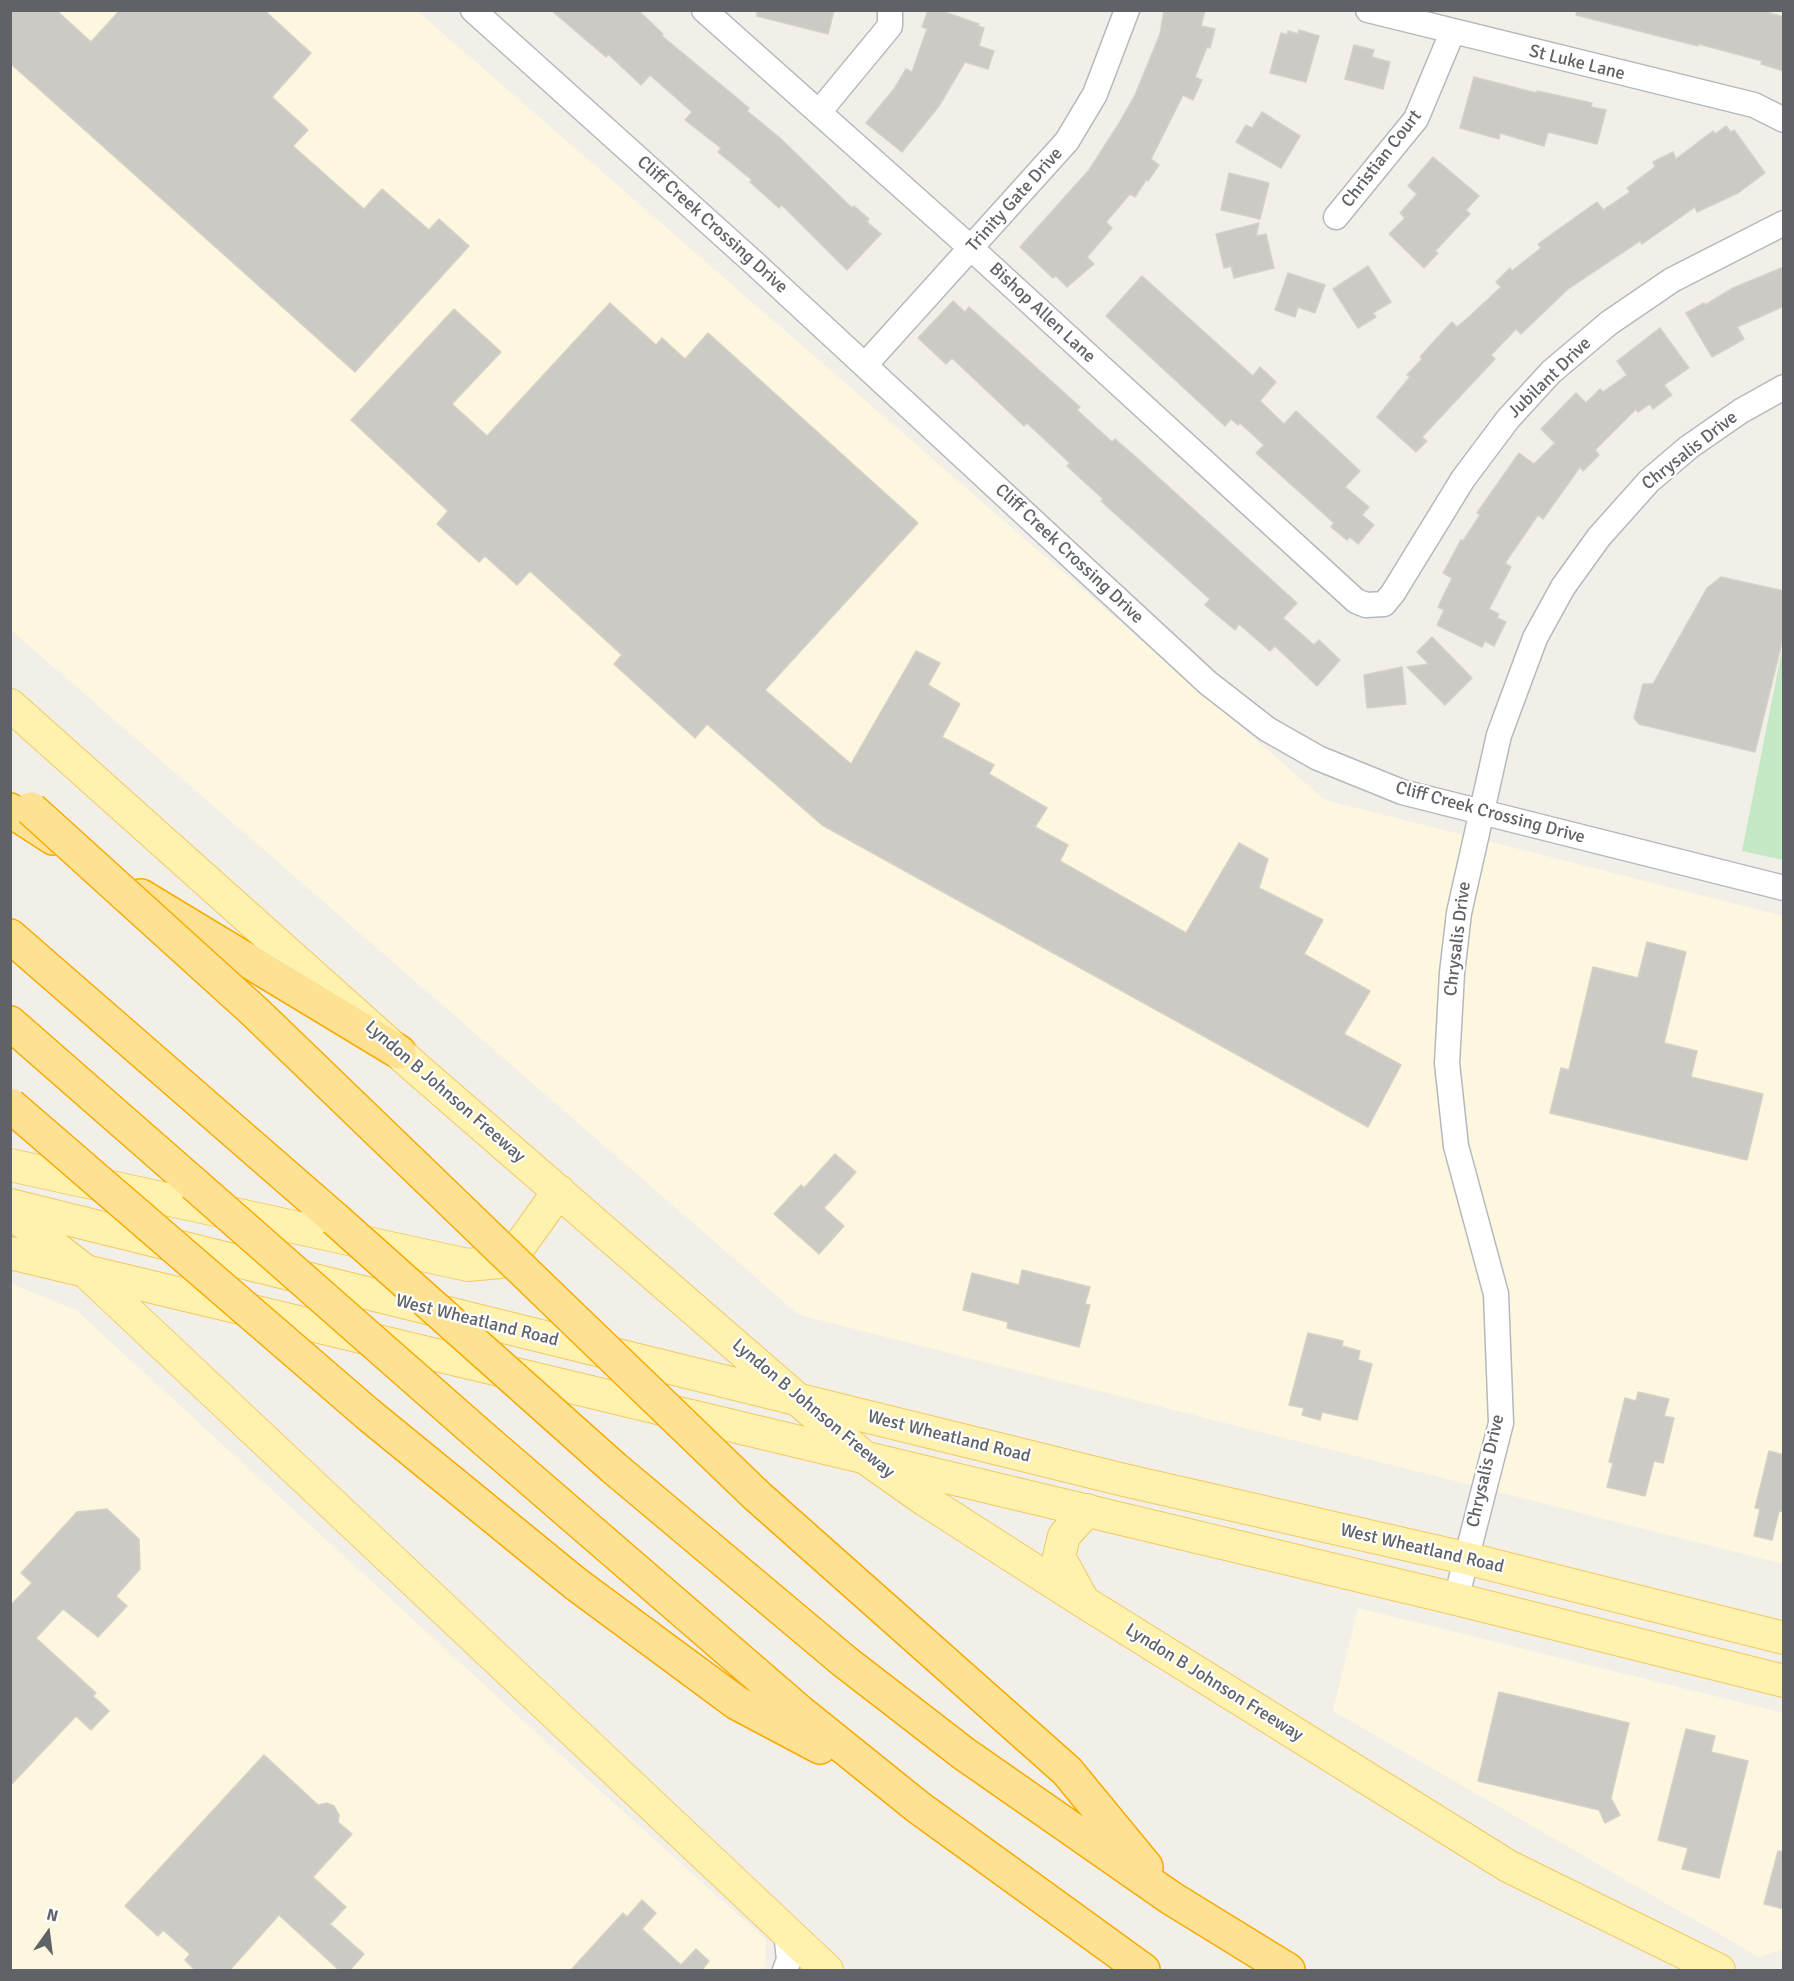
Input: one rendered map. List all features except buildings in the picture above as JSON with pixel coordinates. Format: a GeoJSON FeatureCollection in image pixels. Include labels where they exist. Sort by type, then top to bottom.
{"type":"FeatureCollection","features":[{"type":"Feature","properties":{"kind":"highway"},"geometry":{"type":"LineString","coordinates":[[17,803],[167,914],[399,1052]]}},
{"type":"Feature","properties":{"kind":"highway"},"geometry":{"type":"LineString","coordinates":[[17,803],[255,1012],[756,1495],[1067,1771],[1172,1899]]}},
{"type":"Feature","properties":{"kind":"highway"},"geometry":{"type":"LineString","coordinates":[[10,936],[614,1468],[844,1661],[963,1753],[1172,1899],[1288,1971]]}},
{"type":"Feature","properties":{"kind":"highway"},"geometry":{"type":"LineString","coordinates":[[10,1023],[693,1622],[892,1786],[1143,1971]]}},
{"type":"Feature","properties":{"kind":"highway"},"geometry":{"type":"LineString","coordinates":[[10,1105],[369,1415],[576,1584],[737,1702],[892,1786]]}},
{"type":"Feature","properties":{"kind":"main road","name":"Lyndon B Johnson Freeway"},"geometry":{"type":"LineString","coordinates":[[10,705],[399,1052],[864,1457],[925,1500],[1084,1602],[1508,1866],[1719,1971]]}},
{"type":"Feature","properties":{"kind":"main road"},"geometry":{"type":"LineString","coordinates":[[10,1165],[468,1265],[500,1262],[519,1247],[559,1191]]}},
{"type":"Feature","properties":{"kind":"main road","name":"West Wheatland Road"},"geometry":{"type":"LineString","coordinates":[[10,1205],[1148,1486],[1465,1558],[1784,1638]]}},
{"type":"Feature","properties":{"kind":"main road"},"geometry":{"type":"LineString","coordinates":[[10,1212],[84,1270],[122,1291],[826,1971]]}},
{"type":"Feature","properties":{"kind":"main road"},"geometry":{"type":"LineString","coordinates":[[10,1252],[84,1270]]}},
{"type":"Feature","properties":{"kind":"main road"},"geometry":{"type":"LineString","coordinates":[[122,1291],[135,1269],[158,1263],[203,1269],[226,1259]]}},
{"type":"Feature","properties":{"kind":"main road"},"geometry":{"type":"LineString","coordinates":[[122,1291],[603,1395],[1456,1599],[1784,1681]]}},
{"type":"Feature","properties":{"kind":"main road"},"geometry":{"type":"LineString","coordinates":[[603,1395],[640,1390],[709,1397],[733,1384],[750,1357]]}},
{"type":"Feature","properties":{"kind":"main road"},"geometry":{"type":"LineString","coordinates":[[1084,1602],[1059,1557],[1064,1536],[1087,1510]]}},
{"type":"Feature","properties":{"kind":"street","name":"Cliff Creek Crossing Drive"},"geometry":{"type":"LineString","coordinates":[[473,10],[865,365],[1208,682],[1267,729],[1317,758],[1381,783],[1481,813],[1784,888]]}},
{"type":"Feature","properties":{"kind":"street","name":"Bishop Allen Lane"},"geometry":{"type":"LineString","coordinates":[[704,10],[972,249],[1356,601],[1366,605],[1383,604]]}},
{"type":"Feature","properties":{"kind":"street"},"geometry":{"type":"LineString","coordinates":[[819,112],[890,26],[890,10]]}},
{"type":"Feature","properties":{"kind":"street","name":"Trinity Gate Drive"},"geometry":{"type":"LineString","coordinates":[[865,365],[972,249],[1072,134],[1095,94],[1127,10]]}},
{"type":"Feature","properties":{"kind":"street","name":"St Luke Lane"},"geometry":{"type":"LineString","coordinates":[[1368,10],[1452,33],[1754,105],[1784,120]]}},
{"type":"Feature","properties":{"kind":"street","name":"Christian Court"},"geometry":{"type":"LineString","coordinates":[[1336,217],[1416,119],[1452,33]]}},
{"type":"Feature","properties":{"kind":"street","name":"Jubilant Drive"},"geometry":{"type":"LineString","coordinates":[[1383,604],[1393,593],[1463,479],[1508,419],[1551,372],[1609,323],[1672,280],[1784,223]]}},
{"type":"Feature","properties":{"kind":"street","name":"Chrysalis Drive"},"geometry":{"type":"LineString","coordinates":[[1456,1599],[1500,1422],[1496,1294],[1456,1146],[1447,1063],[1452,973],[1459,913],[1499,735],[1535,638],[1563,587],[1599,537],[1649,481],[1689,447],[1741,411],[1784,387]]}},
{"type":"Feature","properties":{"kind":"street"},"geometry":{"type":"LineString","coordinates":[[785,1971],[789,1960],[786,1930]]}},
{"type":"Feature","properties":{"kind":"shaded area"},"geometry":{"type":"Polygon","coordinates":[[[11,11],[417,11],[1325,800],[1783,916],[1783,1564],[799,1315],[11,630],[11,11]]]}},
{"type":"Feature","properties":{"kind":"shaded area"},"geometry":{"type":"Polygon","coordinates":[[[10,1283],[77,1311],[579,1772],[766,1940],[765,1966],[761,1970],[11,1970],[10,1283]]]}},
{"type":"Feature","properties":{"kind":"shaded area"},"geometry":{"type":"Polygon","coordinates":[[[1358,1608],[1783,1713],[1783,1949],[1759,1957],[1333,1711],[1358,1608]]]}},
{"type":"Feature","properties":{"kind":"green space"},"geometry":{"type":"Polygon","coordinates":[[[1783,645],[1783,860],[1742,851],[1783,645]]]}}]}
